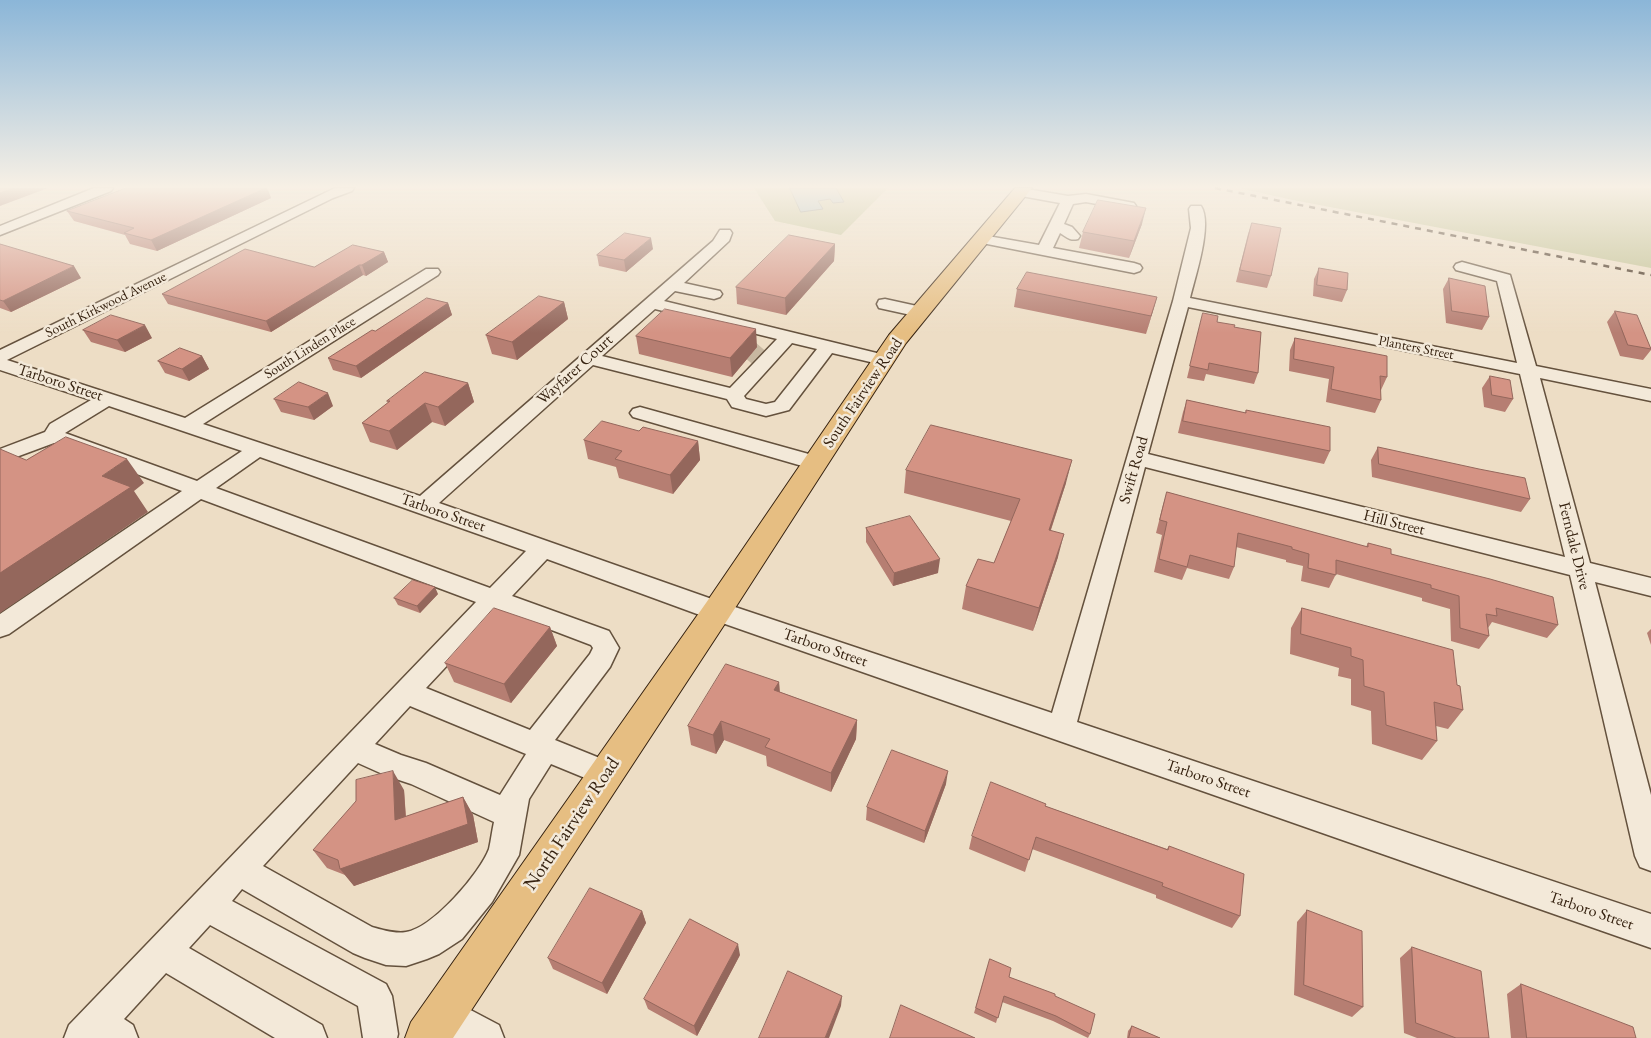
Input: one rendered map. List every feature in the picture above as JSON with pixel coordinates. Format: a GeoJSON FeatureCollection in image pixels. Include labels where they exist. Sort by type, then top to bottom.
{"type":"FeatureCollection","features":[{"type":"Feature","properties":{"kind":"main road","name":"South Fairview Road"},"geometry":{"type":"LineString","coordinates":[[718,611],[883,360],[920,312],[984,236]]}},
{"type":"Feature","properties":{"kind":"main road","name":"North Fairview Road"},"geometry":{"type":"LineString","coordinates":[[435,1026],[718,611]]}},
{"type":"Feature","properties":{"kind":"street","name":"South Kirkwood Avenue"},"geometry":{"type":"LineString","coordinates":[[0,357],[244,236]]}},
{"type":"Feature","properties":{"kind":"street","name":"Wayfarer Court"},"geometry":{"type":"LineString","coordinates":[[423,505],[724,236]]}},
{"type":"Feature","properties":{"kind":"street"},"geometry":{"type":"LineString","coordinates":[[1044,251],[1051,236]]}},
{"type":"Feature","properties":{"kind":"street"},"geometry":{"type":"LineString","coordinates":[[1068,236],[1070,245]]}},
{"type":"Feature","properties":{"kind":"street","name":"Swift Road"},"geometry":{"type":"LineString","coordinates":[[1061,729],[1181,301],[1196,236]]}},
{"type":"Feature","properties":{"kind":"street"},"geometry":{"type":"LineString","coordinates":[[982,239],[1044,251],[1070,245],[1134,268]]}},
{"type":"Feature","properties":{"kind":"street","name":"Ferndale Drive"},"geometry":{"type":"LineString","coordinates":[[1462,267],[1504,278],[1580,570],[1651,856]]}},
{"type":"Feature","properties":{"kind":"street","name":"South Linden Place"},"geometry":{"type":"LineString","coordinates":[[187,425],[432,272]]}},
{"type":"Feature","properties":{"kind":"street"},"geometry":{"type":"LineString","coordinates":[[670,285],[714,294]]}},
{"type":"Feature","properties":{"kind":"street","name":"Planters Street"},"geometry":{"type":"LineString","coordinates":[[1181,301],[1651,395]]}},
{"type":"Feature","properties":{"kind":"street"},"geometry":{"type":"LineString","coordinates":[[651,303],[787,339],[828,346],[883,360]]}},
{"type":"Feature","properties":{"kind":"street"},"geometry":{"type":"LineString","coordinates":[[886,304],[920,312]]}},
{"type":"Feature","properties":{"kind":"street"},"geometry":{"type":"LineString","coordinates":[[734,395],[755,361],[787,339]]}},
{"type":"Feature","properties":{"kind":"street"},"geometry":{"type":"LineString","coordinates":[[755,361],[787,339]]}},
{"type":"Feature","properties":{"kind":"street"},"geometry":{"type":"LineString","coordinates":[[588,358],[734,395],[739,403],[766,410],[782,406],[828,346]]}},
{"type":"Feature","properties":{"kind":"street","name":"Tarboro Street"},"geometry":{"type":"LineString","coordinates":[[0,364],[107,398],[423,505],[718,611],[1651,931]]}},
{"type":"Feature","properties":{"kind":"street"},"geometry":{"type":"LineString","coordinates":[[54,436],[57,428],[107,398]]}},
{"type":"Feature","properties":{"kind":"street"},"geometry":{"type":"LineString","coordinates":[[640,414],[816,463]]}},
{"type":"Feature","properties":{"kind":"street"},"geometry":{"type":"LineString","coordinates":[[0,456],[54,436],[600,638],[606,648],[601,660],[540,747],[515,795],[503,856],[481,891],[450,927],[427,942],[406,949],[386,948],[365,941],[239,870]]}},
{"type":"Feature","properties":{"kind":"street"},"geometry":{"type":"LineString","coordinates":[[0,627],[258,449]]}},
{"type":"Feature","properties":{"kind":"street","name":"Hill Street"},"geometry":{"type":"LineString","coordinates":[[1137,458],[1651,587]]}},
{"type":"Feature","properties":{"kind":"street"},"geometry":{"type":"LineString","coordinates":[[99,1033],[163,952],[543,548]]}},
{"type":"Feature","properties":{"kind":"street"},"geometry":{"type":"LineString","coordinates":[[406,692],[607,774]]}},
{"type":"Feature","properties":{"kind":"street"},"geometry":{"type":"LineString","coordinates":[[354,748],[397,767],[416,772],[511,816]]}},
{"type":"Feature","properties":{"kind":"street"},"geometry":{"type":"LineString","coordinates":[[207,905],[374,996],[379,1037]]}},
{"type":"Feature","properties":{"kind":"street"},"geometry":{"type":"LineString","coordinates":[[163,952],[309,1038]]}},
{"type":"Feature","properties":{"kind":"street"},"geometry":{"type":"LineString","coordinates":[[435,1026],[486,1038]]}},
{"type":"Feature","properties":{"kind":"green space"},"geometry":{"type":"Polygon","coordinates":[[[1485,236],[1651,236],[1651,268],[1485,236]]]}},
{"type":"Feature","properties":{"kind":"building"},"geometry":{"type":"Polygon","coordinates":[[[137,236],[159,236],[151,240],[137,236]]]}},
{"type":"Feature","properties":{"kind":"building"},"geometry":{"type":"Polygon","coordinates":[[[621,236],[651,238],[624,260],[597,255],[621,236]]]}},
{"type":"Feature","properties":{"kind":"building"},"geometry":{"type":"Polygon","coordinates":[[[788,236],[835,244],[785,298],[736,287],[788,236]]]}},
{"type":"Feature","properties":{"kind":"building"},"geometry":{"type":"Polygon","coordinates":[[[1108,236],[1136,236],[1134,241],[1108,236]]]}},
{"type":"Feature","properties":{"kind":"building"},"geometry":{"type":"Polygon","coordinates":[[[1249,236],[1279,236],[1271,276],[1240,270],[1249,236]]]}},
{"type":"Feature","properties":{"kind":"building"},"geometry":{"type":"Polygon","coordinates":[[[0,244],[74,266],[3,301],[0,300],[0,244]]]}},
{"type":"Feature","properties":{"kind":"building"},"geometry":{"type":"Polygon","coordinates":[[[353,245],[384,252],[266,321],[162,294],[245,249],[314,267],[353,245]]]}},
{"type":"Feature","properties":{"kind":"building"},"geometry":{"type":"Polygon","coordinates":[[[1319,268],[1348,273],[1347,290],[1317,285],[1319,268]]]}},
{"type":"Feature","properties":{"kind":"building"},"geometry":{"type":"Polygon","coordinates":[[[1027,272],[1157,297],[1151,316],[1017,289],[1027,272]]]}},
{"type":"Feature","properties":{"kind":"building"},"geometry":{"type":"Polygon","coordinates":[[[1449,278],[1485,286],[1489,317],[1452,311],[1449,278]]]}},
{"type":"Feature","properties":{"kind":"building"},"geometry":{"type":"Polygon","coordinates":[[[539,296],[564,302],[512,342],[486,335],[539,296]]]}},
{"type":"Feature","properties":{"kind":"building"},"geometry":{"type":"Polygon","coordinates":[[[427,298],[448,303],[356,366],[328,358],[372,330],[375,331],[427,298]]]}},
{"type":"Feature","properties":{"kind":"building"},"geometry":{"type":"Polygon","coordinates":[[[665,309],[756,329],[730,358],[636,336],[665,309]]]}},
{"type":"Feature","properties":{"kind":"building"},"geometry":{"type":"Polygon","coordinates":[[[1615,311],[1637,315],[1651,349],[1628,345],[1615,311]]]}},
{"type":"Feature","properties":{"kind":"building"},"geometry":{"type":"Polygon","coordinates":[[[1203,313],[1218,316],[1217,322],[1261,332],[1258,373],[1209,363],[1208,370],[1190,366],[1203,313]]]}},
{"type":"Feature","properties":{"kind":"building"},"geometry":{"type":"Polygon","coordinates":[[[111,315],[145,325],[117,340],[83,330],[111,315]]]}},
{"type":"Feature","properties":{"kind":"building"},"geometry":{"type":"Polygon","coordinates":[[[1295,338],[1387,356],[1387,377],[1380,376],[1381,400],[1331,389],[1334,367],[1294,359],[1295,338]]]}},
{"type":"Feature","properties":{"kind":"building"},"geometry":{"type":"Polygon","coordinates":[[[180,348],[202,356],[182,369],[158,361],[180,348]]]}},
{"type":"Feature","properties":{"kind":"building"},"geometry":{"type":"Polygon","coordinates":[[[425,372],[468,383],[438,407],[425,403],[389,431],[362,423],[390,401],[387,401],[425,372]]]}},
{"type":"Feature","properties":{"kind":"building"},"geometry":{"type":"Polygon","coordinates":[[[1490,376],[1510,380],[1513,399],[1492,395],[1490,376]]]}},
{"type":"Feature","properties":{"kind":"building"},"geometry":{"type":"Polygon","coordinates":[[[299,382],[328,393],[308,407],[274,399],[299,382]]]}},
{"type":"Feature","properties":{"kind":"building"},"geometry":{"type":"Polygon","coordinates":[[[1187,400],[1246,413],[1246,410],[1330,427],[1330,451],[1183,421],[1187,400]]]}},
{"type":"Feature","properties":{"kind":"building"},"geometry":{"type":"Polygon","coordinates":[[[602,421],[639,431],[643,427],[698,441],[670,475],[615,459],[622,451],[584,440],[602,421]]]}},
{"type":"Feature","properties":{"kind":"building"},"geometry":{"type":"Polygon","coordinates":[[[931,425],[1072,460],[1049,530],[1064,534],[1039,608],[966,586],[978,559],[994,563],[1020,499],[906,470],[931,425]]]}},
{"type":"Feature","properties":{"kind":"building"},"geometry":{"type":"Polygon","coordinates":[[[66,437],[127,459],[102,476],[131,487],[0,573],[0,449],[26,460],[66,437]]]}},
{"type":"Feature","properties":{"kind":"building"},"geometry":{"type":"Polygon","coordinates":[[[1378,447],[1525,478],[1530,499],[1379,464],[1378,447]]]}},
{"type":"Feature","properties":{"kind":"building"},"geometry":{"type":"Polygon","coordinates":[[[1167,492],[1368,547],[1368,543],[1391,549],[1391,554],[1553,597],[1558,625],[1496,608],[1497,616],[1486,614],[1489,636],[1460,628],[1459,596],[1431,588],[1431,585],[1336,560],[1336,575],[1308,568],[1309,554],[1292,549],[1292,547],[1238,533],[1234,567],[1190,555],[1187,567],[1159,559],[1167,522],[1160,520],[1167,492]]]}},
{"type":"Feature","properties":{"kind":"building"},"geometry":{"type":"Polygon","coordinates":[[[910,516],[940,559],[894,573],[866,528],[910,516]]]}},
{"type":"Feature","properties":{"kind":"building"},"geometry":{"type":"Polygon","coordinates":[[[413,580],[435,587],[417,606],[394,598],[413,580]]]}},
{"type":"Feature","properties":{"kind":"building"},"geometry":{"type":"Polygon","coordinates":[[[494,608],[550,627],[504,684],[445,663],[494,608]]]}},
{"type":"Feature","properties":{"kind":"building"},"geometry":{"type":"Polygon","coordinates":[[[1302,608],[1453,650],[1457,685],[1460,686],[1463,710],[1434,702],[1437,741],[1386,725],[1384,692],[1364,686],[1363,660],[1351,656],[1351,648],[1301,634],[1302,608]]]}},
{"type":"Feature","properties":{"kind":"building"},"geometry":{"type":"Polygon","coordinates":[[[726,664],[779,682],[774,690],[857,720],[831,773],[765,747],[770,739],[721,721],[713,735],[688,726],[726,664]]]}},
{"type":"Feature","properties":{"kind":"building"},"geometry":{"type":"Polygon","coordinates":[[[892,750],[948,771],[925,831],[867,807],[892,750]]]}},
{"type":"Feature","properties":{"kind":"building"},"geometry":{"type":"Polygon","coordinates":[[[393,771],[395,820],[463,797],[468,824],[340,869],[338,860],[313,850],[356,801],[356,780],[393,771]]]}},
{"type":"Feature","properties":{"kind":"building"},"geometry":{"type":"Polygon","coordinates":[[[991,782],[1046,804],[1045,806],[1168,850],[1169,846],[1244,874],[1240,916],[1162,886],[1163,883],[1036,837],[1029,860],[972,836],[991,782]]]}},
{"type":"Feature","properties":{"kind":"building"},"geometry":{"type":"Polygon","coordinates":[[[590,888],[642,911],[602,983],[548,958],[590,888]]]}},
{"type":"Feature","properties":{"kind":"building"},"geometry":{"type":"Polygon","coordinates":[[[1307,910],[1362,931],[1363,1007],[1304,985],[1307,910]]]}},
{"type":"Feature","properties":{"kind":"building"},"geometry":{"type":"Polygon","coordinates":[[[690,919],[738,944],[694,1026],[644,999],[690,919]]]}},
{"type":"Feature","properties":{"kind":"building"},"geometry":{"type":"Polygon","coordinates":[[[1412,947],[1481,971],[1489,1038],[1456,1038],[1416,1023],[1412,947]]]}},
{"type":"Feature","properties":{"kind":"building"},"geometry":{"type":"Polygon","coordinates":[[[990,959],[1011,968],[1009,977],[1055,994],[1055,996],[1095,1014],[1090,1034],[1056,1016],[1004,996],[998,1018],[976,1008],[990,959]]]}},
{"type":"Feature","properties":{"kind":"building"},"geometry":{"type":"Polygon","coordinates":[[[788,971],[842,996],[825,1038],[759,1038],[788,971]]]}},
{"type":"Feature","properties":{"kind":"building"},"geometry":{"type":"Polygon","coordinates":[[[1521,984],[1633,1027],[1636,1038],[1527,1038],[1521,984]]]}},
{"type":"Feature","properties":{"kind":"building"},"geometry":{"type":"Polygon","coordinates":[[[901,1005],[975,1038],[890,1038],[901,1005]]]}},
{"type":"Feature","properties":{"kind":"building"},"geometry":{"type":"Polygon","coordinates":[[[1132,1026],[1160,1038],[1129,1038],[1132,1026]]]}},
{"type":"Feature","properties":{"kind":"tunnel"},"geometry":{"type":"LineString","coordinates":[[750,362],[762,348]]}},
{"type":"Feature","properties":{"kind":"railway"},"geometry":{"type":"LineString","coordinates":[[1458,236],[1651,275]]}}]}
